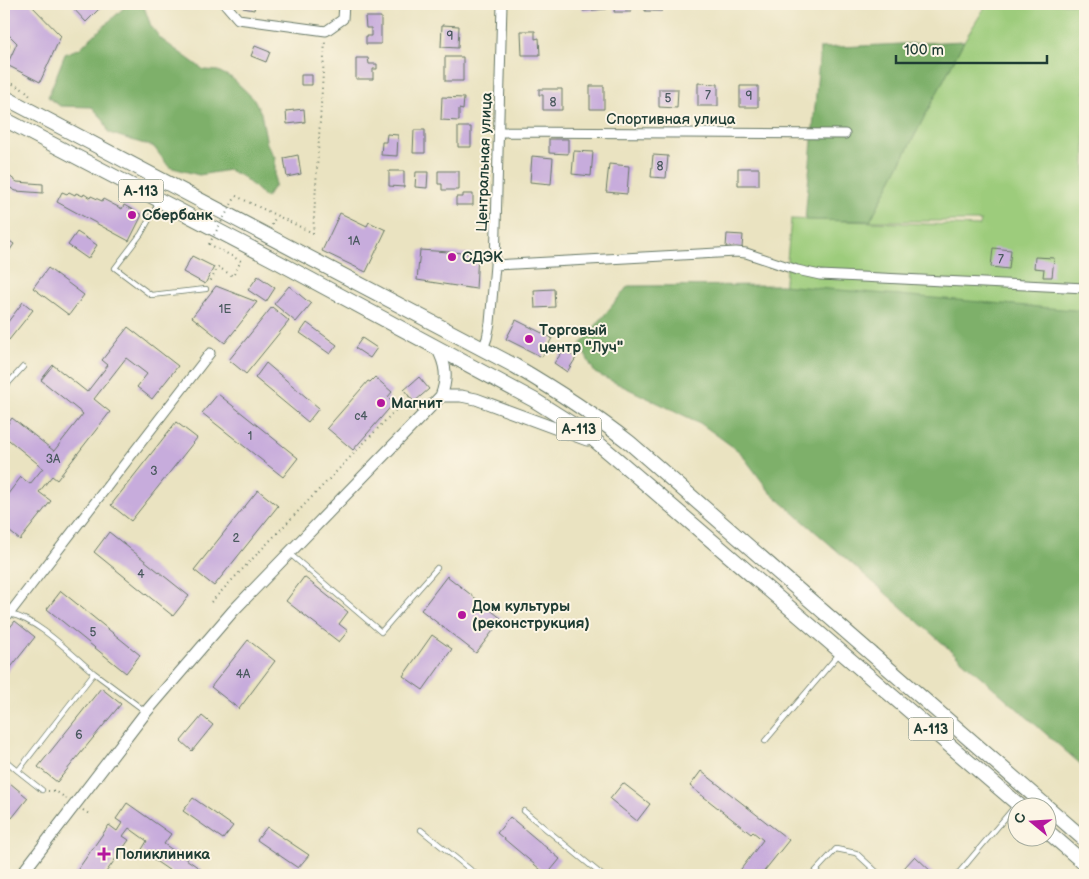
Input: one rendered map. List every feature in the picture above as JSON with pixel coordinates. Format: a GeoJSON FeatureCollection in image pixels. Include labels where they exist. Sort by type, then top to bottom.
{"type":"FeatureCollection","features":[{"type":"Feature","properties":{"kind":"highway","name":"А-113"},"geometry":{"type":"LineString","coordinates":[[4,97],[483,349],[560,392],[594,415],[630,443],[1085,840]]}},
{"type":"Feature","properties":{"kind":"highway","name":"А-113"},"geometry":{"type":"LineString","coordinates":[[4,119],[438,348],[565,419],[603,447],[842,651],[1008,796]]}},
{"type":"Feature","properties":{"kind":"highway"},"geometry":{"type":"LineString","coordinates":[[1056,839],[1085,864]]}},
{"type":"Feature","properties":{"kind":"street"},"geometry":{"type":"LineString","coordinates":[[225,4],[238,19],[326,31],[343,19],[344,4]]}},
{"type":"Feature","properties":{"kind":"street","name":"Центральная улица"},"geometry":{"type":"LineString","coordinates":[[483,349],[490,323],[495,265],[502,4]]}},
{"type":"Feature","properties":{"kind":"street","name":"Спортивная улица"},"geometry":{"type":"LineString","coordinates":[[498,132],[844,134]]}},
{"type":"Feature","properties":{"kind":"street"},"geometry":{"type":"LineString","coordinates":[[495,265],[736,252],[746,253],[797,270],[820,275],[1085,288]]}},
{"type":"Feature","properties":{"kind":"street"},"geometry":{"type":"LineString","coordinates":[[21,875],[146,712],[233,611],[442,396],[446,369],[438,348]]}},
{"type":"Feature","properties":{"kind":"street"},"geometry":{"type":"LineString","coordinates":[[6,614],[210,353]]}},
{"type":"Feature","properties":{"kind":"street"},"geometry":{"type":"LineString","coordinates":[[442,396],[460,396],[476,399],[577,435],[603,447]]}},
{"type":"Feature","properties":{"kind":"lane"},"geometry":{"type":"LineString","coordinates":[[160,201],[141,234],[115,268],[151,295],[206,289]]}},
{"type":"Feature","properties":{"kind":"lane"},"geometry":{"type":"LineString","coordinates":[[4,388],[22,367]]}},
{"type":"Feature","properties":{"kind":"lane"},"geometry":{"type":"LineString","coordinates":[[289,553],[380,632],[438,568]]}},
{"type":"Feature","properties":{"kind":"lane"},"geometry":{"type":"LineString","coordinates":[[6,614],[20,616],[33,623],[94,673],[146,712]]}},
{"type":"Feature","properties":{"kind":"lane"},"geometry":{"type":"LineString","coordinates":[[765,741],[842,651]]}},
{"type":"Feature","properties":{"kind":"lane"},"geometry":{"type":"LineString","coordinates":[[18,771],[94,673]]}},
{"type":"Feature","properties":{"kind":"lane"},"geometry":{"type":"LineString","coordinates":[[4,759],[42,790]]}},
{"type":"Feature","properties":{"kind":"lane"},"geometry":{"type":"LineString","coordinates":[[524,811],[602,875]]}},
{"type":"Feature","properties":{"kind":"lane"},"geometry":{"type":"LineString","coordinates":[[957,875],[1006,819]]}},
{"type":"Feature","properties":{"kind":"lane"},"geometry":{"type":"LineString","coordinates":[[421,830],[477,875]]}},
{"type":"Feature","properties":{"kind":"lane"},"geometry":{"type":"LineString","coordinates":[[812,875],[836,849],[856,853],[880,875]]}},
{"type":"Feature","properties":{"kind":"path"},"geometry":{"type":"LineString","coordinates":[[206,289],[218,267],[233,276],[241,260],[209,244],[236,196],[312,233],[326,31]]}},
{"type":"Feature","properties":{"kind":"path"},"geometry":{"type":"LineString","coordinates":[[211,602],[409,396]]}},
{"type":"Feature","properties":{"kind":"green space"},"geometry":{"type":"Polygon","coordinates":[[[128,4],[143,4],[151,26],[161,39],[204,70],[218,71],[232,78],[254,99],[261,113],[267,144],[275,158],[275,185],[266,198],[243,177],[229,170],[199,175],[169,167],[154,147],[109,133],[103,119],[92,107],[60,106],[48,97],[65,54],[80,48],[128,4]]]}},
{"type":"Feature","properties":{"kind":"green space"},"geometry":{"type":"Polygon","coordinates":[[[987,4],[1085,4],[1085,319],[784,291],[791,219],[980,226],[981,221],[870,221],[964,41],[987,4]]]}},
{"type":"Feature","properties":{"kind":"green space"},"geometry":{"type":"Polygon","coordinates":[[[964,41],[870,221],[805,220],[820,48],[964,41]]]}},
{"type":"Feature","properties":{"kind":"green space"},"geometry":{"type":"Polygon","coordinates":[[[781,285],[1085,311],[1085,768],[770,492],[740,452],[700,423],[595,373],[580,345],[628,286],[781,285]]]}},
{"type":"Feature","properties":{"kind":"building"},"geometry":{"type":"Polygon","coordinates":[[[4,4],[30,4],[61,36],[40,82],[7,65],[17,43],[4,30],[4,4]]]}},
{"type":"Feature","properties":{"kind":"building"},"geometry":{"type":"Polygon","coordinates":[[[78,4],[104,4],[86,22],[73,8],[78,4]]]}},
{"type":"Feature","properties":{"kind":"building"},"geometry":{"type":"Polygon","coordinates":[[[244,4],[255,4],[254,10],[243,8],[244,4]]]}},
{"type":"Feature","properties":{"kind":"building"},"geometry":{"type":"Polygon","coordinates":[[[582,4],[606,4],[607,9],[583,11],[582,4]]]}},
{"type":"Feature","properties":{"kind":"building"},"geometry":{"type":"Polygon","coordinates":[[[615,4],[631,4],[631,12],[614,12],[615,4]]]}},
{"type":"Feature","properties":{"kind":"building"},"geometry":{"type":"Polygon","coordinates":[[[645,4],[662,4],[662,11],[645,11],[645,4]]]}},
{"type":"Feature","properties":{"kind":"building"},"geometry":{"type":"Polygon","coordinates":[[[365,17],[381,17],[381,44],[366,44],[366,36],[371,36],[371,28],[366,28],[365,17]]]}},
{"type":"Feature","properties":{"kind":"building"},"geometry":{"type":"Polygon","coordinates":[[[442,25],[459,26],[458,48],[441,47],[442,25]]]}},
{"type":"Feature","properties":{"kind":"building"},"geometry":{"type":"Polygon","coordinates":[[[521,31],[535,31],[535,39],[539,38],[540,55],[522,55],[521,31]]]}},
{"type":"Feature","properties":{"kind":"building"},"geometry":{"type":"Polygon","coordinates":[[[255,46],[270,52],[266,62],[251,56],[255,46]]]}},
{"type":"Feature","properties":{"kind":"building"},"geometry":{"type":"Polygon","coordinates":[[[445,57],[463,57],[463,81],[445,81],[445,57]]]}},
{"type":"Feature","properties":{"kind":"building"},"geometry":{"type":"Polygon","coordinates":[[[356,58],[368,58],[369,64],[377,64],[377,69],[373,69],[373,79],[356,79],[356,58]]]}},
{"type":"Feature","properties":{"kind":"building"},"geometry":{"type":"Polygon","coordinates":[[[301,75],[312,75],[312,85],[301,85],[301,75]]]}},
{"type":"Feature","properties":{"kind":"building"},"geometry":{"type":"Polygon","coordinates":[[[698,83],[718,84],[718,106],[698,106],[698,83]]]}},
{"type":"Feature","properties":{"kind":"building"},"geometry":{"type":"Polygon","coordinates":[[[590,86],[604,86],[604,109],[590,109],[590,86]]]}},
{"type":"Feature","properties":{"kind":"building"},"geometry":{"type":"Polygon","coordinates":[[[740,86],[758,86],[758,107],[740,107],[740,86]]]}},
{"type":"Feature","properties":{"kind":"building"},"geometry":{"type":"Polygon","coordinates":[[[539,89],[562,89],[562,110],[543,110],[543,95],[539,95],[539,89]]]}},
{"type":"Feature","properties":{"kind":"building"},"geometry":{"type":"Polygon","coordinates":[[[659,89],[678,89],[677,108],[659,107],[659,89]]]}},
{"type":"Feature","properties":{"kind":"building"},"geometry":{"type":"Polygon","coordinates":[[[442,97],[464,98],[463,110],[459,109],[459,121],[441,120],[442,97]]]}},
{"type":"Feature","properties":{"kind":"building"},"geometry":{"type":"Polygon","coordinates":[[[304,109],[305,122],[287,124],[286,111],[304,109]]]}},
{"type":"Feature","properties":{"kind":"building"},"geometry":{"type":"Polygon","coordinates":[[[458,127],[471,127],[471,147],[458,147],[458,127]]]}},
{"type":"Feature","properties":{"kind":"building"},"geometry":{"type":"Polygon","coordinates":[[[414,130],[425,130],[425,153],[413,153],[414,130]]]}},
{"type":"Feature","properties":{"kind":"building"},"geometry":{"type":"Polygon","coordinates":[[[387,134],[398,135],[397,156],[381,155],[382,142],[386,142],[387,134]]]}},
{"type":"Feature","properties":{"kind":"building"},"geometry":{"type":"Polygon","coordinates":[[[549,139],[568,139],[568,154],[549,153],[549,139]]]}},
{"type":"Feature","properties":{"kind":"building"},"geometry":{"type":"Polygon","coordinates":[[[574,151],[593,152],[591,176],[572,174],[574,151]]]}},
{"type":"Feature","properties":{"kind":"building"},"geometry":{"type":"Polygon","coordinates":[[[298,155],[301,174],[287,177],[284,158],[298,155]]]}},
{"type":"Feature","properties":{"kind":"building"},"geometry":{"type":"Polygon","coordinates":[[[653,155],[668,156],[666,178],[651,177],[653,155]]]}},
{"type":"Feature","properties":{"kind":"building"},"geometry":{"type":"Polygon","coordinates":[[[532,156],[553,158],[551,184],[530,182],[532,156]]]}},
{"type":"Feature","properties":{"kind":"building"},"geometry":{"type":"Polygon","coordinates":[[[609,164],[629,166],[627,194],[606,192],[609,164]]]}},
{"type":"Feature","properties":{"kind":"building"},"geometry":{"type":"Polygon","coordinates":[[[738,168],[759,168],[759,185],[738,185],[738,168]]]}},
{"type":"Feature","properties":{"kind":"building"},"geometry":{"type":"Polygon","coordinates":[[[389,171],[404,171],[404,187],[389,186],[389,171]]]}},
{"type":"Feature","properties":{"kind":"building"},"geometry":{"type":"Polygon","coordinates":[[[438,171],[459,171],[459,190],[442,190],[442,184],[438,184],[438,171]]]}},
{"type":"Feature","properties":{"kind":"building"},"geometry":{"type":"Polygon","coordinates":[[[4,172],[17,182],[43,184],[43,193],[12,189],[4,183],[4,172]]]}},
{"type":"Feature","properties":{"kind":"building"},"geometry":{"type":"Polygon","coordinates":[[[416,172],[428,172],[427,188],[415,187],[416,172]]]}},
{"type":"Feature","properties":{"kind":"building"},"geometry":{"type":"Polygon","coordinates":[[[62,192],[67,194],[69,192],[75,195],[76,193],[83,196],[84,194],[90,198],[91,196],[102,201],[103,199],[122,209],[124,205],[142,215],[129,241],[57,202],[62,192]]]}},
{"type":"Feature","properties":{"kind":"building"},"geometry":{"type":"Polygon","coordinates":[[[463,194],[473,194],[473,205],[456,205],[456,197],[463,197],[463,194]]]}},
{"type":"Feature","properties":{"kind":"building"},"geometry":{"type":"Polygon","coordinates":[[[340,213],[367,226],[369,222],[386,230],[366,272],[322,251],[340,213]]]}},
{"type":"Feature","properties":{"kind":"building"},"geometry":{"type":"Polygon","coordinates":[[[77,232],[97,245],[88,259],[68,245],[77,232]]]}},
{"type":"Feature","properties":{"kind":"building"},"geometry":{"type":"Polygon","coordinates":[[[727,234],[743,235],[742,248],[726,247],[727,234]]]}},
{"type":"Feature","properties":{"kind":"building"},"geometry":{"type":"Polygon","coordinates":[[[4,237],[14,244],[4,259],[4,237]]]}},
{"type":"Feature","properties":{"kind":"building"},"geometry":{"type":"Polygon","coordinates":[[[993,248],[1011,250],[1009,269],[991,267],[993,248]]]}},
{"type":"Feature","properties":{"kind":"building"},"geometry":{"type":"Polygon","coordinates":[[[420,250],[478,254],[476,289],[417,280],[420,250]]]}},
{"type":"Feature","properties":{"kind":"building"},"geometry":{"type":"Polygon","coordinates":[[[192,256],[214,267],[205,284],[183,272],[192,256]]]}},
{"type":"Feature","properties":{"kind":"building"},"geometry":{"type":"Polygon","coordinates":[[[1035,257],[1054,258],[1052,277],[1043,277],[1044,269],[1034,268],[1035,257]]]}},
{"type":"Feature","properties":{"kind":"building"},"geometry":{"type":"Polygon","coordinates":[[[48,268],[84,295],[69,315],[33,288],[48,268]]]}},
{"type":"Feature","properties":{"kind":"building"},"geometry":{"type":"Polygon","coordinates":[[[258,276],[275,288],[266,302],[248,290],[258,276]]]}},
{"type":"Feature","properties":{"kind":"building"},"geometry":{"type":"Polygon","coordinates":[[[216,286],[257,302],[225,343],[192,317],[216,286]]]}},
{"type":"Feature","properties":{"kind":"building"},"geometry":{"type":"Polygon","coordinates":[[[289,286],[311,304],[296,322],[274,304],[289,286]]]}},
{"type":"Feature","properties":{"kind":"building"},"geometry":{"type":"Polygon","coordinates":[[[554,289],[555,307],[535,308],[534,290],[554,289]]]}},
{"type":"Feature","properties":{"kind":"building"},"geometry":{"type":"Polygon","coordinates":[[[23,302],[33,310],[9,340],[4,335],[4,327],[23,302]]]}},
{"type":"Feature","properties":{"kind":"building"},"geometry":{"type":"Polygon","coordinates":[[[272,307],[289,321],[246,374],[229,360],[272,307]]]}},
{"type":"Feature","properties":{"kind":"building","name":"Торговый центр \"Луч\""},"geometry":{"type":"Polygon","coordinates":[[[516,320],[552,338],[542,357],[506,339],[516,320]]]}},
{"type":"Feature","properties":{"kind":"building"},"geometry":{"type":"Polygon","coordinates":[[[307,323],[337,345],[330,354],[300,333],[307,323]]]}},
{"type":"Feature","properties":{"kind":"building"},"geometry":{"type":"Polygon","coordinates":[[[128,327],[178,366],[152,399],[137,387],[147,374],[126,358],[94,399],[110,412],[57,480],[52,476],[39,492],[51,501],[20,540],[4,527],[4,499],[21,477],[30,484],[43,468],[4,436],[4,429],[12,418],[54,451],[83,414],[41,380],[53,365],[87,392],[108,365],[102,360],[128,327]]]}},
{"type":"Feature","properties":{"kind":"building"},"geometry":{"type":"Polygon","coordinates":[[[362,338],[377,348],[370,358],[355,348],[362,338]]]}},
{"type":"Feature","properties":{"kind":"building"},"geometry":{"type":"Polygon","coordinates":[[[564,350],[576,358],[567,372],[554,363],[564,350]]]}},
{"type":"Feature","properties":{"kind":"building"},"geometry":{"type":"Polygon","coordinates":[[[266,363],[319,408],[308,422],[255,378],[266,363]]]}},
{"type":"Feature","properties":{"kind":"building"},"geometry":{"type":"Polygon","coordinates":[[[375,377],[392,392],[388,397],[394,403],[353,450],[327,428],[368,381],[370,382],[375,377]]]}},
{"type":"Feature","properties":{"kind":"building"},"geometry":{"type":"Polygon","coordinates":[[[419,377],[429,389],[414,402],[404,390],[419,377]]]}},
{"type":"Feature","properties":{"kind":"building"},"geometry":{"type":"Polygon","coordinates":[[[218,394],[298,458],[283,477],[202,413],[218,394]]]}},
{"type":"Feature","properties":{"kind":"building"},"geometry":{"type":"Polygon","coordinates":[[[176,422],[197,438],[131,521],[111,505],[176,422]]]}},
{"type":"Feature","properties":{"kind":"building"},"geometry":{"type":"Polygon","coordinates":[[[258,490],[278,506],[214,586],[194,570],[258,490]]]}},
{"type":"Feature","properties":{"kind":"building"},"geometry":{"type":"Polygon","coordinates":[[[109,532],[189,596],[173,616],[94,552],[109,532]]]}},
{"type":"Feature","properties":{"kind":"building","name":"Дом культуры (реконструкция)"},"geometry":{"type":"Polygon","coordinates":[[[447,576],[502,619],[476,653],[421,610],[447,576]]]}},
{"type":"Feature","properties":{"kind":"building"},"geometry":{"type":"Polygon","coordinates":[[[304,577],[348,612],[339,624],[348,631],[339,642],[286,601],[304,577]]]}},
{"type":"Feature","properties":{"kind":"building"},"geometry":{"type":"Polygon","coordinates":[[[61,591],[140,655],[126,673],[47,609],[61,591]]]}},
{"type":"Feature","properties":{"kind":"building"},"geometry":{"type":"Polygon","coordinates":[[[15,621],[35,637],[4,676],[4,635],[15,621]]]}},
{"type":"Feature","properties":{"kind":"building"},"geometry":{"type":"Polygon","coordinates":[[[432,635],[452,649],[423,690],[403,676],[432,635]]]}},
{"type":"Feature","properties":{"kind":"building"},"geometry":{"type":"Polygon","coordinates":[[[248,640],[275,661],[239,709],[211,687],[248,640]]]}},
{"type":"Feature","properties":{"kind":"building"},"geometry":{"type":"Polygon","coordinates":[[[101,688],[121,704],[57,782],[38,767],[101,688]]]}},
{"type":"Feature","properties":{"kind":"building"},"geometry":{"type":"Polygon","coordinates":[[[202,716],[213,725],[192,751],[181,741],[202,716]]]}},
{"type":"Feature","properties":{"kind":"building"},"geometry":{"type":"Polygon","coordinates":[[[701,771],[789,840],[761,875],[741,875],[738,873],[763,840],[753,832],[751,834],[690,786],[701,771]]]}},
{"type":"Feature","properties":{"kind":"building"},"geometry":{"type":"Polygon","coordinates":[[[4,778],[28,798],[12,818],[4,811],[4,778]]]}},
{"type":"Feature","properties":{"kind":"building"},"geometry":{"type":"Polygon","coordinates":[[[623,783],[650,804],[637,821],[610,799],[623,783]]]}},
{"type":"Feature","properties":{"kind":"building"},"geometry":{"type":"Polygon","coordinates":[[[193,798],[233,826],[223,839],[183,811],[193,798]]]}},
{"type":"Feature","properties":{"kind":"building"},"geometry":{"type":"Polygon","coordinates":[[[127,803],[171,834],[164,844],[202,870],[198,875],[176,875],[141,851],[147,841],[129,828],[123,836],[129,840],[104,875],[74,875],[109,825],[117,831],[122,823],[116,819],[127,803]]]}},
{"type":"Feature","properties":{"kind":"building"},"geometry":{"type":"Polygon","coordinates":[[[510,817],[560,859],[547,875],[497,833],[510,817]]]}},
{"type":"Feature","properties":{"kind":"building"},"geometry":{"type":"Polygon","coordinates":[[[267,827],[309,855],[298,868],[257,840],[267,827]]]}},
{"type":"Feature","properties":{"kind":"building"},"geometry":{"type":"Polygon","coordinates":[[[915,856],[935,875],[912,875],[904,868],[915,856]]]}},
{"type":"Feature","properties":{"kind":"place","name":"Сбербанк"},"geometry":{"type":"Point","coordinates":[132,215]}},
{"type":"Feature","properties":{"kind":"place","name":"СДЭК"},"geometry":{"type":"Point","coordinates":[452,257]}},
{"type":"Feature","properties":{"kind":"place","name":"Торговый центр \"Луч\""},"geometry":{"type":"Point","coordinates":[529,339]}},
{"type":"Feature","properties":{"kind":"place","name":"Магнит"},"geometry":{"type":"Point","coordinates":[381,403]}},
{"type":"Feature","properties":{"kind":"place","name":"Дом культуры (реконструкция)"},"geometry":{"type":"Point","coordinates":[462,615]}},
{"type":"Feature","properties":{"kind":"place","name":"Поликлиника"},"geometry":{"type":"Point","coordinates":[104,854]}}]}
